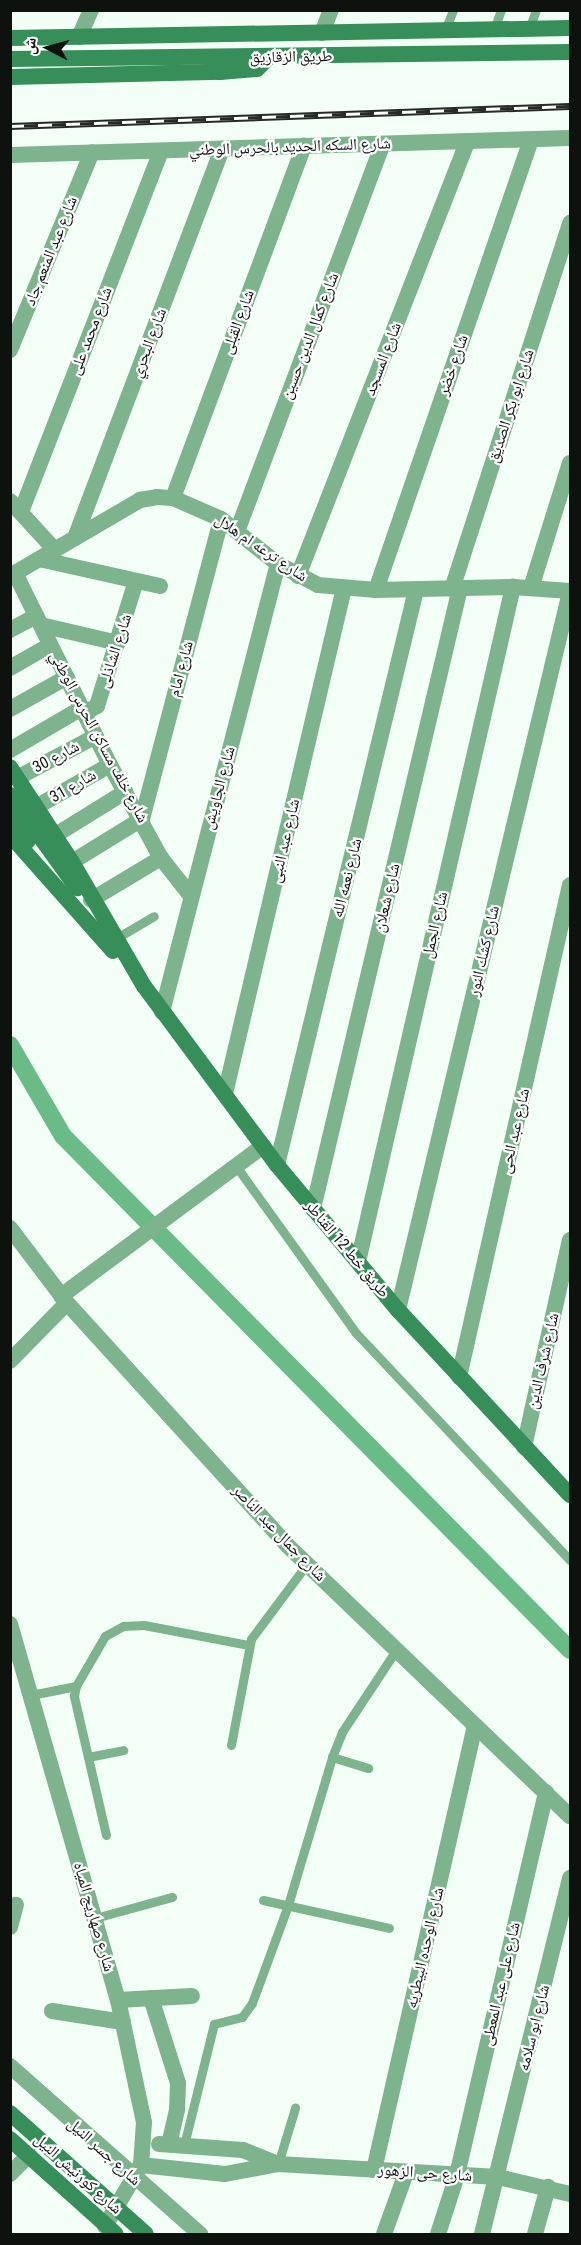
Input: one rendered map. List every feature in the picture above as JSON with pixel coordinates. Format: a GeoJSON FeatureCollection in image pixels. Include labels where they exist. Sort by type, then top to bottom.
{"type":"FeatureCollection","features":[{"type":"Feature","properties":{"kind":"main road","name":"طريق الزقازيق"},"geometry":{"type":"LineString","coordinates":[[10,38],[570,28]]}},
{"type":"Feature","properties":{"kind":"main road"},"geometry":{"type":"LineString","coordinates":[[392,32],[393,56]]}},
{"type":"Feature","properties":{"kind":"main road","name":"طريق الزقازيق"},"geometry":{"type":"LineString","coordinates":[[10,59],[268,58],[570,52]]}},
{"type":"Feature","properties":{"kind":"main road"},"geometry":{"type":"LineString","coordinates":[[10,77],[220,72],[257,69],[268,58]]}},
{"type":"Feature","properties":{"kind":"main road","name":"طريق خط 12 القناطر"},"geometry":{"type":"LineString","coordinates":[[14,773],[72,862],[91,900],[95,920],[262,1146],[398,1310],[570,1495]]}},
{"type":"Feature","properties":{"kind":"main road"},"geometry":{"type":"LineString","coordinates":[[10,795],[95,920]]}},
{"type":"Feature","properties":{"kind":"main road"},"geometry":{"type":"LineString","coordinates":[[10,818],[95,920]]}},
{"type":"Feature","properties":{"kind":"main road","name":"طريق خط 12 القناطر"},"geometry":{"type":"LineString","coordinates":[[10,835],[37,869],[115,939],[144,986]]}},
{"type":"Feature","properties":{"kind":"main road","name":"شارع كورنيش النيل"},"geometry":{"type":"LineString","coordinates":[[10,2113],[146,2235]]}},
{"type":"Feature","properties":{"kind":"main road","name":"شارع كورنيش النيل"},"geometry":{"type":"LineString","coordinates":[[10,2139],[111,2230]]}},
{"type":"Feature","properties":{"kind":"street"},"geometry":{"type":"LineString","coordinates":[[79,37],[90,10]]}},
{"type":"Feature","properties":{"kind":"street"},"geometry":{"type":"LineString","coordinates":[[322,33],[331,10]]}},
{"type":"Feature","properties":{"kind":"street","name":"شارع السكه الحديد بالحرس الوطني"},"geometry":{"type":"LineString","coordinates":[[10,155],[570,138]]}},
{"type":"Feature","properties":{"kind":"street","name":"شارع خضر"},"geometry":{"type":"LineString","coordinates":[[376,590],[531,140]]}},
{"type":"Feature","properties":{"kind":"street","name":"شارع المسجد"},"geometry":{"type":"LineString","coordinates":[[298,576],[468,141]]}},
{"type":"Feature","properties":{"kind":"street","name":"شارع كمال الدين حسين"},"geometry":{"type":"LineString","coordinates":[[238,529],[383,144]]}},
{"type":"Feature","properties":{"kind":"street","name":"شارع القبلى"},"geometry":{"type":"LineString","coordinates":[[173,498],[304,146]]}},
{"type":"Feature","properties":{"kind":"street","name":"شارع البحري"},"geometry":{"type":"LineString","coordinates":[[75,538],[222,148]]}},
{"type":"Feature","properties":{"kind":"street","name":"شارع محمد على"},"geometry":{"type":"LineString","coordinates":[[16,507],[161,151]]}},
{"type":"Feature","properties":{"kind":"street","name":"شارع عبد المنعم جاد"},"geometry":{"type":"LineString","coordinates":[[10,350],[92,152]]}},
{"type":"Feature","properties":{"kind":"street","name":"شارع ابو بكر الصديق"},"geometry":{"type":"LineString","coordinates":[[456,588],[570,223]]}},
{"type":"Feature","properties":{"kind":"street"},"geometry":{"type":"LineString","coordinates":[[531,588],[570,463]]}},
{"type":"Feature","properties":{"kind":"street","name":"شارع ترعه ام هلال"},"geometry":{"type":"LineString","coordinates":[[13,575],[140,500],[173,498],[238,529],[278,564],[318,585],[376,590],[513,587],[570,591]]}},
{"type":"Feature","properties":{"kind":"street"},"geometry":{"type":"LineString","coordinates":[[16,507],[55,550]]}},
{"type":"Feature","properties":{"kind":"street","name":"شارع امام"},"geometry":{"type":"LineString","coordinates":[[142,819],[221,519]]}},
{"type":"Feature","properties":{"kind":"street"},"geometry":{"type":"LineString","coordinates":[[39,559],[160,586]]}},
{"type":"Feature","properties":{"kind":"street","name":"شارع الجاويش"},"geometry":{"type":"LineString","coordinates":[[162,1012],[190,896],[278,564]]}},
{"type":"Feature","properties":{"kind":"street","name":"شارع خلف مساكن الحرس الوطني"},"geometry":{"type":"LineString","coordinates":[[13,575],[51,645],[110,765],[142,819],[161,858],[190,896]]}},
{"type":"Feature","properties":{"kind":"street","name":"شارع الشاذلى"},"geometry":{"type":"LineString","coordinates":[[83,711],[97,706],[136,581]]}},
{"type":"Feature","properties":{"kind":"street","name":"شارع الجمل"},"geometry":{"type":"LineString","coordinates":[[358,1263],[513,587]]}},
{"type":"Feature","properties":{"kind":"street","name":"شارع عبد النبى"},"geometry":{"type":"LineString","coordinates":[[225,1094],[344,588]]}},
{"type":"Feature","properties":{"kind":"street","name":"شارع شعلان"},"geometry":{"type":"LineString","coordinates":[[313,1209],[456,588]]}},
{"type":"Feature","properties":{"kind":"street","name":"شارع نعمه الله"},"geometry":{"type":"LineString","coordinates":[[277,1165],[416,590]]}},
{"type":"Feature","properties":{"kind":"street","name":"شارع كشك النور"},"geometry":{"type":"LineString","coordinates":[[398,1310],[570,591]]}},
{"type":"Feature","properties":{"kind":"street"},"geometry":{"type":"LineString","coordinates":[[10,630],[38,620],[118,642]]}},
{"type":"Feature","properties":{"kind":"street"},"geometry":{"type":"LineString","coordinates":[[10,668],[51,645]]}},
{"type":"Feature","properties":{"kind":"street"},"geometry":{"type":"LineString","coordinates":[[10,710],[67,677]]}},
{"type":"Feature","properties":{"kind":"street"},"geometry":{"type":"LineString","coordinates":[[10,750],[83,711]]}},
{"type":"Feature","properties":{"kind":"street","name":"شارع 30"},"geometry":{"type":"LineString","coordinates":[[14,773],[96,736]]}},
{"type":"Feature","properties":{"kind":"street","name":"شارع 31"},"geometry":{"type":"LineString","coordinates":[[36,807],[110,765]]}},
{"type":"Feature","properties":{"kind":"street"},"geometry":{"type":"LineString","coordinates":[[54,836],[125,792]]}},
{"type":"Feature","properties":{"kind":"street"},"geometry":{"type":"LineString","coordinates":[[72,862],[142,819]]}},
{"type":"Feature","properties":{"kind":"street"},"geometry":{"type":"LineString","coordinates":[[91,900],[161,858]]}},
{"type":"Feature","properties":{"kind":"street","name":"شارع عبد الحى"},"geometry":{"type":"LineString","coordinates":[[459,1377],[570,885]]}},
{"type":"Feature","properties":{"kind":"street"},"geometry":{"type":"LineString","coordinates":[[10,1361],[64,1299],[94,1271],[262,1146]]}},
{"type":"Feature","properties":{"kind":"street","name":"شارع جمال عبد الناصر"},"geometry":{"type":"LineString","coordinates":[[10,1228],[64,1299],[307,1564],[570,1816]]}},
{"type":"Feature","properties":{"kind":"street","name":"شارع شرف الدين"},"geometry":{"type":"LineString","coordinates":[[524,1447],[570,1240]]}},
{"type":"Feature","properties":{"kind":"street"},"geometry":{"type":"LineString","coordinates":[[10,1658],[12,1631]]}},
{"type":"Feature","properties":{"kind":"street","name":"شارع صهاريج المياه"},"geometry":{"type":"LineString","coordinates":[[12,1631],[118,2000],[145,2144],[137,2172],[115,2208],[111,2230]]}},
{"type":"Feature","properties":{"kind":"street","name":"شارع الوحده البيطريه"},"geometry":{"type":"LineString","coordinates":[[374,2170],[475,1726]]}},
{"type":"Feature","properties":{"kind":"street","name":"شارع على عبد المعطى"},"geometry":{"type":"LineString","coordinates":[[438,2235],[457,2175],[546,1792]]}},
{"type":"Feature","properties":{"kind":"street","name":"شارع ابو سلامه"},"geometry":{"type":"LineString","coordinates":[[498,2177],[570,1878]]}},
{"type":"Feature","properties":{"kind":"street"},"geometry":{"type":"LineString","coordinates":[[10,1927],[16,1905]]}},
{"type":"Feature","properties":{"kind":"street"},"geometry":{"type":"LineString","coordinates":[[118,2000],[192,1996]]}},
{"type":"Feature","properties":{"kind":"street"},"geometry":{"type":"LineString","coordinates":[[152,1998],[178,2083],[176,2145]]}},
{"type":"Feature","properties":{"kind":"street"},"geometry":{"type":"LineString","coordinates":[[52,2011],[123,2022]]}},
{"type":"Feature","properties":{"kind":"street","name":"شارع جسر النيل"},"geometry":{"type":"LineString","coordinates":[[10,2066],[137,2172],[200,2235]]}},
{"type":"Feature","properties":{"kind":"street","name":"شارع حى الزهور"},"geometry":{"type":"LineString","coordinates":[[145,2144],[243,2150],[278,2164]]}},
{"type":"Feature","properties":{"kind":"street"},"geometry":{"type":"LineString","coordinates":[[10,2174],[29,2156]]}},
{"type":"Feature","properties":{"kind":"street","name":"شارع حى الزهور"},"geometry":{"type":"LineString","coordinates":[[137,2172],[225,2174],[278,2164],[498,2177],[570,2194]]}},
{"type":"Feature","properties":{"kind":"street"},"geometry":{"type":"LineString","coordinates":[[384,2235],[406,2173]]}},
{"type":"Feature","properties":{"kind":"street"},"geometry":{"type":"LineString","coordinates":[[482,2235],[498,2177]]}},
{"type":"Feature","properties":{"kind":"street"},"geometry":{"type":"LineString","coordinates":[[535,2235],[548,2187]]}},
{"type":"Feature","properties":{"kind":"lane"},"geometry":{"type":"LineString","coordinates":[[446,30],[453,10]]}},
{"type":"Feature","properties":{"kind":"lane"},"geometry":{"type":"LineString","coordinates":[[494,29],[501,10]]}},
{"type":"Feature","properties":{"kind":"lane"},"geometry":{"type":"LineString","coordinates":[[529,28],[536,10]]}},
{"type":"Feature","properties":{"kind":"lane"},"geometry":{"type":"LineString","coordinates":[[115,939],[154,916]]}},
{"type":"Feature","properties":{"kind":"lane"},"geometry":{"type":"LineString","coordinates":[[236,1166],[356,1333],[570,1560]]}},
{"type":"Feature","properties":{"kind":"lane"},"geometry":{"type":"LineString","coordinates":[[231,1745],[249,1645],[254,1633],[307,1564]]}},
{"type":"Feature","properties":{"kind":"lane"},"geometry":{"type":"LineString","coordinates":[[106,1835],[74,1696],[76,1686],[105,1636],[123,1626],[144,1625],[249,1645]]}},
{"type":"Feature","properties":{"kind":"lane"},"geometry":{"type":"LineString","coordinates":[[176,2145],[214,2024],[234,2021],[248,2010],[288,1905],[332,1757],[342,1732],[396,1650]]}},
{"type":"Feature","properties":{"kind":"lane"},"geometry":{"type":"LineString","coordinates":[[31,1695],[76,1686]]}},
{"type":"Feature","properties":{"kind":"lane"},"geometry":{"type":"LineString","coordinates":[[88,1757],[123,1750]]}},
{"type":"Feature","properties":{"kind":"lane"},"geometry":{"type":"LineString","coordinates":[[332,1757],[368,1768]]}},
{"type":"Feature","properties":{"kind":"lane"},"geometry":{"type":"LineString","coordinates":[[94,1918],[172,1898]]}},
{"type":"Feature","properties":{"kind":"lane"},"geometry":{"type":"LineString","coordinates":[[263,1900],[389,1928]]}},
{"type":"Feature","properties":{"kind":"lane"},"geometry":{"type":"LineString","coordinates":[[278,2164],[295,2108]]}},
{"type":"Feature","properties":{"kind":"waterway"},"geometry":{"type":"LineString","coordinates":[[10,1045],[63,1136],[570,1650]]}},
{"type":"Feature","properties":{"kind":"railway"},"geometry":{"type":"LineString","coordinates":[[10,126],[570,106]]}}]}
